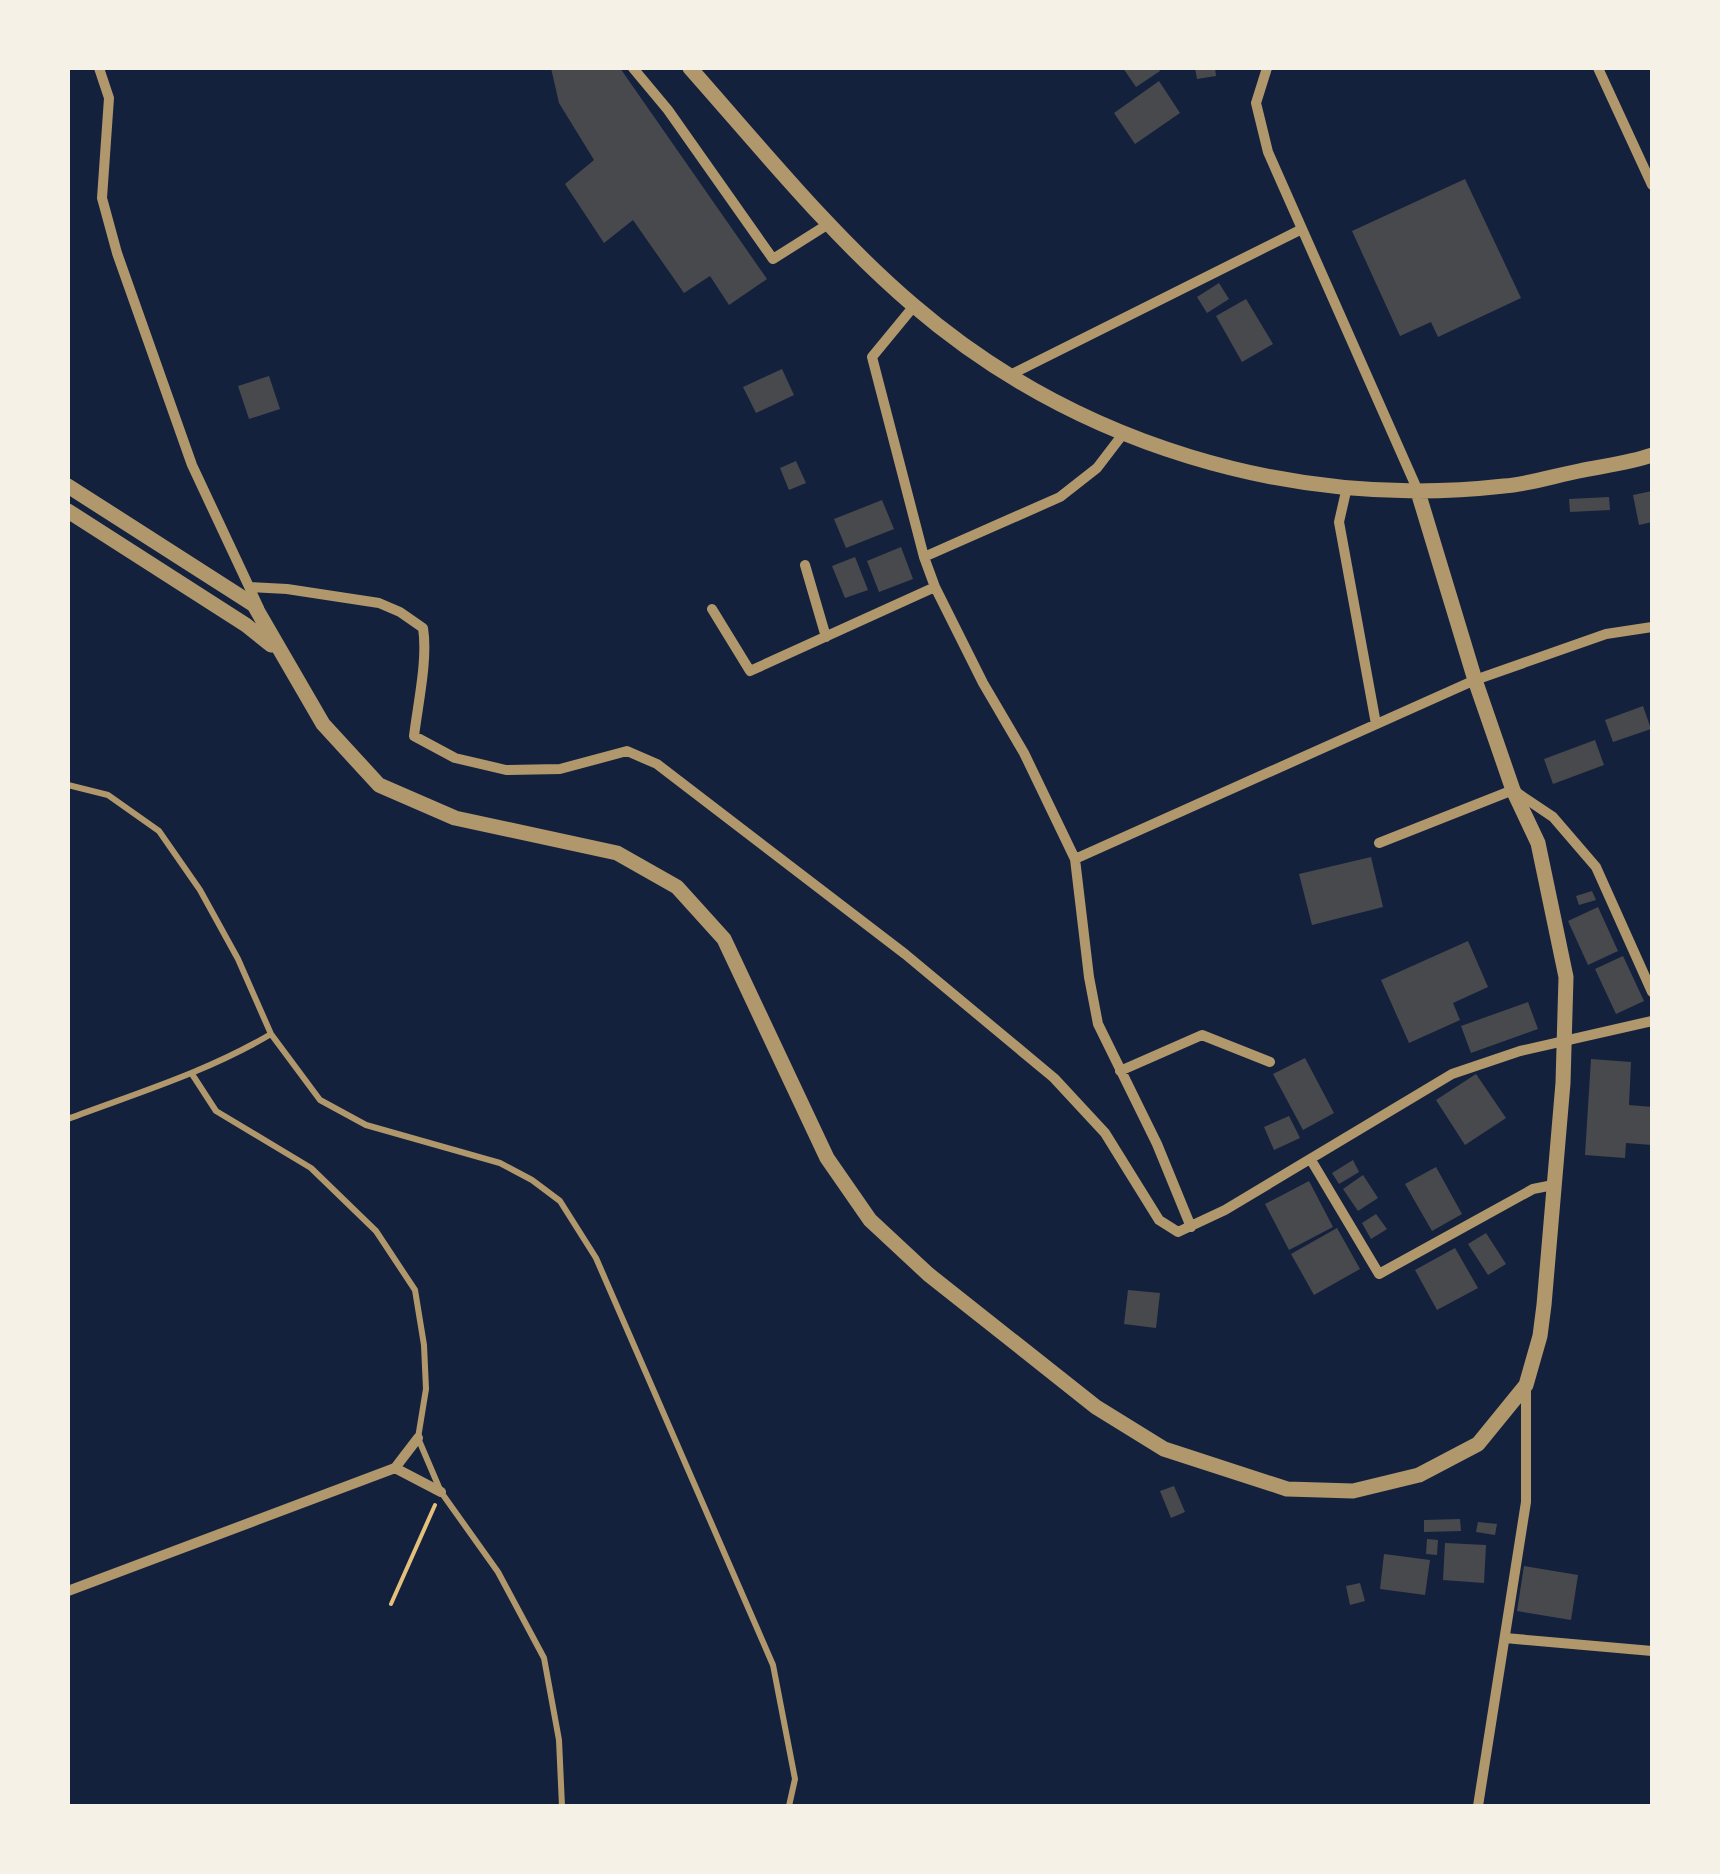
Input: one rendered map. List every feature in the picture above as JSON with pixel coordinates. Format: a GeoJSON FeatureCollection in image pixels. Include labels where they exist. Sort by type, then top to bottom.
{"type":"FeatureCollection","features":[{"type":"Feature","properties":{"kind":"street"},"geometry":{"type":"LineString","coordinates":[[99,68],[109,98],[102,198],[117,253],[192,465],[278,650]]}},
{"type":"Feature","properties":{"kind":"street"},"geometry":{"type":"LineString","coordinates":[[633,68],[668,110],[773,260],[830,223]]}},
{"type":"Feature","properties":{"kind":"street"},"geometry":{"type":"LineString","coordinates":[[690,68],[830,223],[914,306],[1008,376],[1123,434],[1244,471],[1307,485],[1418,492],[1507,486],[1652,455]]}},
{"type":"Feature","properties":{"kind":"street"},"geometry":{"type":"LineString","coordinates":[[1267,68],[1256,102],[1268,152],[1418,492],[1475,680],[1514,790],[1538,843],[1566,977],[1566,1040],[1540,1336],[1526,1385],[1526,1502],[1478,1806]]}},
{"type":"Feature","properties":{"kind":"street"},"geometry":{"type":"LineString","coordinates":[[1598,68],[1652,185]]}},
{"type":"Feature","properties":{"kind":"street"},"geometry":{"type":"LineString","coordinates":[[1008,376],[1302,230]]}},
{"type":"Feature","properties":{"kind":"street"},"geometry":{"type":"LineString","coordinates":[[914,306],[872,357],[924,557],[934,587],[1024,753],[1075,859],[1088,976],[1098,1024],[1158,1144],[1191,1227]]}},
{"type":"Feature","properties":{"kind":"street"},"geometry":{"type":"LineString","coordinates":[[924,557],[1060,498],[1097,468],[1123,434]]}},
{"type":"Feature","properties":{"kind":"street"},"geometry":{"type":"LineString","coordinates":[[68,486],[254,605],[323,724],[379,785],[455,818],[617,853],[677,886],[724,940],[827,1158],[870,1220],[928,1274],[1096,1407],[1164,1449],[1287,1489],[1353,1491],[1419,1475],[1478,1444],[1526,1385]]}},
{"type":"Feature","properties":{"kind":"street"},"geometry":{"type":"LineString","coordinates":[[1347,488],[1339,522],[1376,724]]}},
{"type":"Feature","properties":{"kind":"street"},"geometry":{"type":"LineString","coordinates":[[68,511],[246,625],[278,650]]}},
{"type":"Feature","properties":{"kind":"street"},"geometry":{"type":"LineString","coordinates":[[805,564],[826,637]]}},
{"type":"Feature","properties":{"kind":"street"},"geometry":{"type":"LineString","coordinates":[[712,609],[750,671],[934,587]]}},
{"type":"Feature","properties":{"kind":"street"},"geometry":{"type":"LineString","coordinates":[[250,588],[287,589],[379,603],[423,628],[427,652],[420,675],[414,736],[456,758],[506,770],[560,768],[627,751],[657,764],[904,954],[1054,1078],[1105,1133],[1159,1220],[1178,1232],[1311,1160],[1452,1074],[1520,1050],[1652,1021]]}},
{"type":"Feature","properties":{"kind":"street"},"geometry":{"type":"LineString","coordinates":[[1075,859],[1475,680],[1606,634],[1652,627]]}},
{"type":"Feature","properties":{"kind":"street"},"geometry":{"type":"LineString","coordinates":[[1379,843],[1514,790]]}},
{"type":"Feature","properties":{"kind":"street"},"geometry":{"type":"LineString","coordinates":[[1514,790],[1552,818],[1596,867],[1652,992]]}},
{"type":"Feature","properties":{"kind":"street"},"geometry":{"type":"LineString","coordinates":[[1120,1071],[1202,1035],[1270,1062]]}},
{"type":"Feature","properties":{"kind":"street"},"geometry":{"type":"LineString","coordinates":[[1311,1160],[1379,1274],[1533,1188],[1553,1185]]}},
{"type":"Feature","properties":{"kind":"street"},"geometry":{"type":"LineString","coordinates":[[68,1591],[394,1468],[418,1438]]}},
{"type":"Feature","properties":{"kind":"street"},"geometry":{"type":"LineString","coordinates":[[394,1468],[440,1492]]}},
{"type":"Feature","properties":{"kind":"street"},"geometry":{"type":"LineString","coordinates":[[1505,1638],[1652,1650]]}},
{"type":"Feature","properties":{"kind":"lane"},"geometry":{"type":"LineString","coordinates":[[68,785],[108,795],[159,831],[200,890],[238,960],[270,1034],[320,1100],[366,1125],[500,1162],[560,1201],[576,1223],[596,1258],[773,1664],[795,1779],[788,1806]]}},
{"type":"Feature","properties":{"kind":"lane"},"geometry":{"type":"LineString","coordinates":[[68,1119],[192,1074],[270,1034]]}},
{"type":"Feature","properties":{"kind":"lane"},"geometry":{"type":"LineString","coordinates":[[192,1074],[216,1111],[324,1180],[376,1231],[415,1290],[426,1389],[418,1438],[440,1492],[498,1572],[544,1658],[558,1740],[562,1806]]}},
{"type":"Feature","properties":{"kind":"path"},"geometry":{"type":"LineString","coordinates":[[391,1604],[440,1492]]}},
{"type":"Feature","properties":{"kind":"building"},"geometry":{"type":"Polygon","coordinates":[[[551,68],[620,68],[767,279],[729,305],[710,276],[684,293],[633,220],[604,243],[565,184],[594,160],[559,103],[551,68]]]}},
{"type":"Feature","properties":{"kind":"building"},"geometry":{"type":"Polygon","coordinates":[[[1123,68],[1158,68],[1160,71],[1136,87],[1123,68]]]}},
{"type":"Feature","properties":{"kind":"building"},"geometry":{"type":"Polygon","coordinates":[[[1195,68],[1215,68],[1216,76],[1197,79],[1195,68]]]}},
{"type":"Feature","properties":{"kind":"building"},"geometry":{"type":"Polygon","coordinates":[[[1159,81],[1180,113],[1135,144],[1114,113],[1159,81]]]}},
{"type":"Feature","properties":{"kind":"building"},"geometry":{"type":"Polygon","coordinates":[[[1465,179],[1521,298],[1438,337],[1431,322],[1400,336],[1352,231],[1465,179]]]}},
{"type":"Feature","properties":{"kind":"building"},"geometry":{"type":"Polygon","coordinates":[[[1219,283],[1229,299],[1207,313],[1197,297],[1219,283]]]}},
{"type":"Feature","properties":{"kind":"building"},"geometry":{"type":"Polygon","coordinates":[[[1246,299],[1273,344],[1242,362],[1216,316],[1246,299]]]}},
{"type":"Feature","properties":{"kind":"building"},"geometry":{"type":"Polygon","coordinates":[[[782,369],[794,395],[756,413],[743,387],[782,369]]]}},
{"type":"Feature","properties":{"kind":"building"},"geometry":{"type":"Polygon","coordinates":[[[269,376],[280,409],[249,419],[238,386],[269,376]]]}},
{"type":"Feature","properties":{"kind":"building"},"geometry":{"type":"Polygon","coordinates":[[[796,461],[806,483],[789,490],[780,468],[796,461]]]}},
{"type":"Feature","properties":{"kind":"building"},"geometry":{"type":"Polygon","coordinates":[[[1652,491],[1652,522],[1639,525],[1633,495],[1652,491]]]}},
{"type":"Feature","properties":{"kind":"building"},"geometry":{"type":"Polygon","coordinates":[[[1609,497],[1610,510],[1570,512],[1569,499],[1609,497]]]}},
{"type":"Feature","properties":{"kind":"building"},"geometry":{"type":"Polygon","coordinates":[[[882,500],[894,529],[846,548],[834,519],[882,500]]]}},
{"type":"Feature","properties":{"kind":"building"},"geometry":{"type":"Polygon","coordinates":[[[901,547],[913,579],[879,592],[867,561],[901,547]]]}},
{"type":"Feature","properties":{"kind":"building"},"geometry":{"type":"Polygon","coordinates":[[[855,557],[868,590],[845,598],[832,566],[855,557]]]}},
{"type":"Feature","properties":{"kind":"building"},"geometry":{"type":"Polygon","coordinates":[[[1643,706],[1651,729],[1613,742],[1605,720],[1643,706]]]}},
{"type":"Feature","properties":{"kind":"building"},"geometry":{"type":"Polygon","coordinates":[[[1595,740],[1604,765],[1553,784],[1544,759],[1595,740]]]}},
{"type":"Feature","properties":{"kind":"building"},"geometry":{"type":"Polygon","coordinates":[[[1371,857],[1383,907],[1312,925],[1299,874],[1371,857]]]}},
{"type":"Feature","properties":{"kind":"building"},"geometry":{"type":"Polygon","coordinates":[[[1592,891],[1596,900],[1579,905],[1576,896],[1592,891]]]}},
{"type":"Feature","properties":{"kind":"building"},"geometry":{"type":"Polygon","coordinates":[[[1598,907],[1618,951],[1588,965],[1568,921],[1598,907]]]}},
{"type":"Feature","properties":{"kind":"building"},"geometry":{"type":"Polygon","coordinates":[[[1468,941],[1488,987],[1453,1003],[1460,1020],[1409,1043],[1381,980],[1468,941]]]}},
{"type":"Feature","properties":{"kind":"building"},"geometry":{"type":"Polygon","coordinates":[[[1623,956],[1644,1001],[1616,1014],[1595,969],[1623,956]]]}},
{"type":"Feature","properties":{"kind":"building"},"geometry":{"type":"Polygon","coordinates":[[[1528,1002],[1538,1029],[1471,1053],[1461,1026],[1528,1002]]]}},
{"type":"Feature","properties":{"kind":"building"},"geometry":{"type":"Polygon","coordinates":[[[1305,1058],[1334,1113],[1303,1130],[1273,1074],[1305,1058]]]}},
{"type":"Feature","properties":{"kind":"building"},"geometry":{"type":"Polygon","coordinates":[[[1591,1059],[1631,1062],[1629,1105],[1652,1107],[1652,1145],[1626,1143],[1625,1158],[1585,1155],[1591,1059]]]}},
{"type":"Feature","properties":{"kind":"building"},"geometry":{"type":"Polygon","coordinates":[[[1476,1074],[1506,1118],[1465,1145],[1436,1100],[1476,1074]]]}},
{"type":"Feature","properties":{"kind":"building"},"geometry":{"type":"Polygon","coordinates":[[[1289,1116],[1300,1138],[1274,1150],[1264,1127],[1289,1116]]]}},
{"type":"Feature","properties":{"kind":"building"},"geometry":{"type":"Polygon","coordinates":[[[1353,1160],[1359,1172],[1339,1184],[1332,1173],[1353,1160]]]}},
{"type":"Feature","properties":{"kind":"building"},"geometry":{"type":"Polygon","coordinates":[[[1436,1167],[1462,1214],[1432,1231],[1405,1184],[1436,1167]]]}},
{"type":"Feature","properties":{"kind":"building"},"geometry":{"type":"Polygon","coordinates":[[[1363,1175],[1378,1198],[1358,1211],[1343,1189],[1363,1175]]]}},
{"type":"Feature","properties":{"kind":"building"},"geometry":{"type":"Polygon","coordinates":[[[1309,1181],[1333,1227],[1289,1250],[1265,1204],[1309,1181]]]}},
{"type":"Feature","properties":{"kind":"building"},"geometry":{"type":"Polygon","coordinates":[[[1376,1214],[1387,1229],[1371,1239],[1362,1223],[1376,1214]]]}},
{"type":"Feature","properties":{"kind":"building"},"geometry":{"type":"Polygon","coordinates":[[[1337,1228],[1360,1269],[1314,1295],[1291,1254],[1337,1228]]]}},
{"type":"Feature","properties":{"kind":"building"},"geometry":{"type":"Polygon","coordinates":[[[1486,1233],[1506,1264],[1488,1275],[1468,1244],[1486,1233]]]}},
{"type":"Feature","properties":{"kind":"building"},"geometry":{"type":"Polygon","coordinates":[[[1455,1248],[1478,1288],[1437,1310],[1415,1270],[1455,1248]]]}},
{"type":"Feature","properties":{"kind":"building"},"geometry":{"type":"Polygon","coordinates":[[[1128,1290],[1160,1293],[1156,1328],[1124,1324],[1128,1290]]]}},
{"type":"Feature","properties":{"kind":"building"},"geometry":{"type":"Polygon","coordinates":[[[1174,1486],[1185,1512],[1171,1518],[1160,1491],[1174,1486]]]}},
{"type":"Feature","properties":{"kind":"building"},"geometry":{"type":"Polygon","coordinates":[[[1460,1519],[1461,1531],[1424,1532],[1424,1520],[1460,1519]]]}},
{"type":"Feature","properties":{"kind":"building"},"geometry":{"type":"Polygon","coordinates":[[[1478,1522],[1497,1524],[1495,1535],[1476,1532],[1478,1522]]]}},
{"type":"Feature","properties":{"kind":"building"},"geometry":{"type":"Polygon","coordinates":[[[1427,1539],[1438,1540],[1437,1555],[1426,1554],[1427,1539]]]}},
{"type":"Feature","properties":{"kind":"building"},"geometry":{"type":"Polygon","coordinates":[[[1445,1543],[1486,1545],[1484,1583],[1443,1580],[1445,1543]]]}},
{"type":"Feature","properties":{"kind":"building"},"geometry":{"type":"Polygon","coordinates":[[[1384,1554],[1430,1560],[1425,1595],[1380,1589],[1384,1554]]]}},
{"type":"Feature","properties":{"kind":"building"},"geometry":{"type":"Polygon","coordinates":[[[1524,1566],[1578,1575],[1571,1620],[1517,1611],[1524,1566]]]}},
{"type":"Feature","properties":{"kind":"building"},"geometry":{"type":"Polygon","coordinates":[[[1360,1583],[1365,1601],[1350,1605],[1346,1586],[1360,1583]]]}}]}
